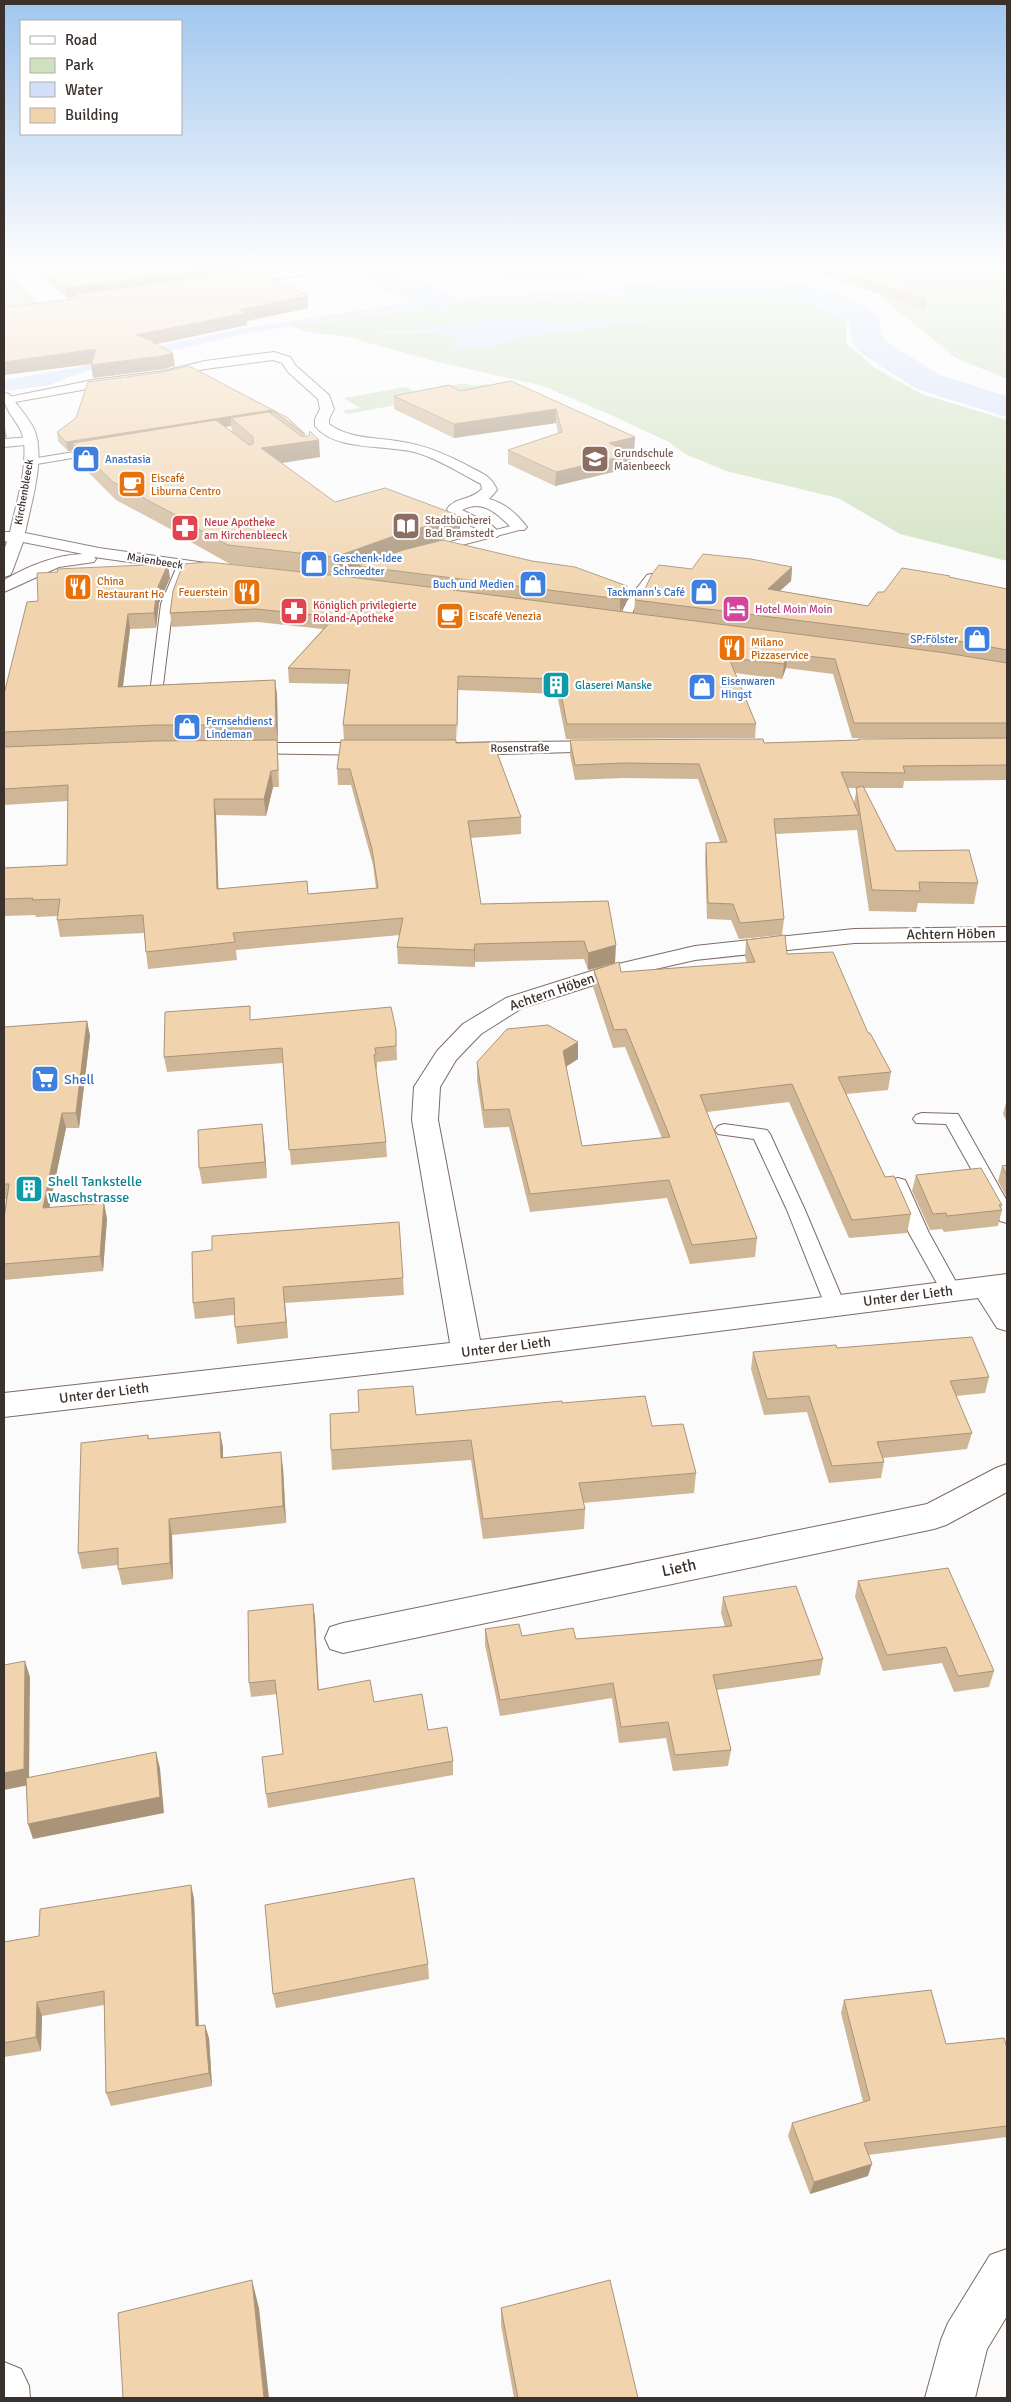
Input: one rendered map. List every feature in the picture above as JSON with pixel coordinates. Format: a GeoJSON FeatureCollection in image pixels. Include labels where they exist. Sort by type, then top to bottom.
{"type":"FeatureCollection","features":[{"type":"Feature","properties":{"kind":"street"},"geometry":{"type":"LineString","coordinates":[[5,399],[132,379]]}},
{"type":"Feature","properties":{"kind":"street"},"geometry":{"type":"LineString","coordinates":[[303,379],[324,398],[327,409],[322,419],[322,426],[330,434],[345,438],[409,447],[487,482],[490,490],[477,501]]}},
{"type":"Feature","properties":{"kind":"street","name":"Kirchenbleeck"},"geometry":{"type":"LineString","coordinates":[[4,572],[10,536],[31,462],[32,441],[26,427],[5,399]]}},
{"type":"Feature","properties":{"kind":"street"},"geometry":{"type":"LineString","coordinates":[[4,443],[32,441]]}},
{"type":"Feature","properties":{"kind":"street"},"geometry":{"type":"LineString","coordinates":[[492,534],[481,525],[455,513],[458,506],[465,502],[477,501],[496,504],[504,509],[519,527]]}},
{"type":"Feature","properties":{"kind":"street","name":"Maienbeeck"},"geometry":{"type":"LineString","coordinates":[[10,536],[182,566],[234,571]]}},
{"type":"Feature","properties":{"kind":"street"},"geometry":{"type":"LineString","coordinates":[[4,587],[27,572],[53,563],[80,559],[182,566]]}},
{"type":"Feature","properties":{"kind":"street"},"geometry":{"type":"LineString","coordinates":[[312,580],[369,587]]}},
{"type":"Feature","properties":{"kind":"street"},"geometry":{"type":"LineString","coordinates":[[605,618],[643,622]]}},
{"type":"Feature","properties":{"kind":"street","name":"Rosenstraße"},"geometry":{"type":"LineString","coordinates":[[436,748],[622,747]]}},
{"type":"Feature","properties":{"kind":"street"},"geometry":{"type":"LineString","coordinates":[[224,749],[397,749]]}},
{"type":"Feature","properties":{"kind":"street","name":"Achtern Höben"},"geometry":{"type":"LineString","coordinates":[[467,1352],[425,1120],[427,1087],[446,1056],[472,1029],[514,1003],[609,973],[695,953],[854,936],[1007,934]]}},
{"type":"Feature","properties":{"kind":"street"},"geometry":{"type":"LineString","coordinates":[[997,1285],[1007,1321]]}},
{"type":"Feature","properties":{"kind":"street","name":"Unter der Lieth"},"geometry":{"type":"LineString","coordinates":[[4,1405],[467,1352],[997,1285]]}},
{"type":"Feature","properties":{"kind":"street","name":"Lieth"},"geometry":{"type":"LineString","coordinates":[[343,1638],[934,1516],[1007,1477]]}},
{"type":"Feature","properties":{"kind":"street"},"geometry":{"type":"LineString","coordinates":[[950,2398],[966,2340],[1007,2272]]}},
{"type":"Feature","properties":{"kind":"street"},"geometry":{"type":"LineString","coordinates":[[4,2386],[5,2398]]}},
{"type":"Feature","properties":{"kind":"lane"},"geometry":{"type":"LineString","coordinates":[[31,462],[112,449]]}},
{"type":"Feature","properties":{"kind":"lane"},"geometry":{"type":"LineString","coordinates":[[418,553],[519,527]]}},
{"type":"Feature","properties":{"kind":"lane"},"geometry":{"type":"LineString","coordinates":[[330,582],[390,561]]}},
{"type":"Feature","properties":{"kind":"lane"},"geometry":{"type":"LineString","coordinates":[[157,685],[167,604],[182,566]]}},
{"type":"Feature","properties":{"kind":"lane"},"geometry":{"type":"LineString","coordinates":[[624,620],[633,601],[651,577]]}},
{"type":"Feature","properties":{"kind":"lane"},"geometry":{"type":"LineString","coordinates":[[922,1119],[952,1118],[1007,1217]]}},
{"type":"Feature","properties":{"kind":"lane"},"geometry":{"type":"LineString","coordinates":[[724,1130],[761,1134],[796,1210],[835,1305]]}},
{"type":"Feature","properties":{"kind":"lane"},"geometry":{"type":"LineString","coordinates":[[898,1184],[919,1233],[951,1291]]}},
{"type":"Feature","properties":{"kind":"green space"},"geometry":{"type":"Polygon","coordinates":[[[513,379],[895,379],[922,394],[1007,420],[1007,561],[900,534],[838,498],[726,471],[685,454],[669,442],[611,415],[543,386],[513,379]]]}},
{"type":"Feature","properties":{"kind":"green space"},"geometry":{"type":"Polygon","coordinates":[[[465,383],[496,387],[347,414],[342,411],[360,408],[344,398],[406,387],[415,392],[465,383]]]}},
{"type":"Feature","properties":{"kind":"water"},"geometry":{"type":"Polygon","coordinates":[[[64,379],[49,385],[4,391],[4,380],[64,379]]]}},
{"type":"Feature","properties":{"kind":"building"},"geometry":{"type":"Polygon","coordinates":[[[110,379],[214,379],[288,418],[305,434],[272,410],[66,442],[57,432],[76,418],[88,382],[110,379]]]}},
{"type":"Feature","properties":{"kind":"building"},"geometry":{"type":"Polygon","coordinates":[[[511,381],[635,437],[609,443],[631,454],[556,472],[508,450],[562,432],[556,409],[454,424],[394,396],[449,385],[460,391],[511,381]]]}},
{"type":"Feature","properties":{"kind":"building"},"geometry":{"type":"Polygon","coordinates":[[[269,412],[301,436],[309,436],[310,431],[319,440],[261,448],[335,502],[385,488],[460,516],[394,536],[335,557],[228,545],[113,482],[73,443],[216,420],[249,445],[253,444],[253,437],[231,418],[269,412]]]}},
{"type":"Feature","properties":{"kind":"building"},"geometry":{"type":"Polygon","coordinates":[[[443,540],[532,561],[575,567],[627,586],[620,599],[357,566],[403,550],[443,540]]]}},
{"type":"Feature","properties":{"kind":"building"},"geometry":{"type":"Polygon","coordinates":[[[703,554],[751,559],[792,567],[768,589],[868,606],[878,592],[884,592],[902,568],[950,576],[1007,589],[1007,650],[947,639],[635,600],[640,590],[644,591],[652,574],[659,565],[692,569],[703,554]]]}},
{"type":"Feature","properties":{"kind":"building"},"geometry":{"type":"Polygon","coordinates":[[[208,562],[358,578],[946,653],[1007,663],[1007,723],[854,723],[835,659],[788,654],[784,664],[729,658],[756,724],[567,724],[558,679],[458,676],[457,725],[343,725],[350,670],[288,668],[335,617],[256,609],[170,613],[173,591],[183,564],[208,562]]]}},
{"type":"Feature","properties":{"kind":"building"},"geometry":{"type":"Polygon","coordinates":[[[168,564],[157,589],[154,613],[128,614],[118,687],[275,680],[276,725],[154,725],[4,732],[4,694],[27,602],[38,601],[37,573],[58,572],[57,569],[168,564]]]}},
{"type":"Feature","properties":{"kind":"building"},"geometry":{"type":"Polygon","coordinates":[[[1007,738],[1007,765],[903,766],[905,773],[841,772],[859,815],[774,819],[784,919],[740,923],[733,904],[708,903],[706,843],[727,842],[699,764],[623,763],[575,765],[570,740],[763,739],[764,743],[858,739],[1007,738]]]}},
{"type":"Feature","properties":{"kind":"building"},"geometry":{"type":"Polygon","coordinates":[[[277,740],[278,770],[271,771],[264,799],[214,799],[217,889],[307,881],[308,894],[378,888],[372,849],[350,769],[337,769],[341,740],[456,740],[456,743],[493,742],[521,817],[468,821],[481,904],[608,901],[616,945],[588,953],[584,941],[475,944],[474,950],[397,947],[403,918],[233,933],[235,942],[146,952],[143,915],[57,920],[60,899],[4,899],[4,868],[67,865],[68,785],[4,789],[4,747],[154,741],[277,740]]]}},
{"type":"Feature","properties":{"kind":"building"},"geometry":{"type":"Polygon","coordinates":[[[863,786],[896,851],[969,850],[978,883],[919,882],[920,891],[872,890],[856,788],[863,786]]]}},
{"type":"Feature","properties":{"kind":"building"},"geometry":{"type":"Polygon","coordinates":[[[785,935],[787,954],[833,952],[868,1033],[870,1033],[891,1072],[838,1077],[885,1177],[894,1176],[911,1214],[852,1220],[792,1084],[700,1095],[757,1238],[692,1245],[669,1180],[530,1194],[509,1109],[484,1110],[477,1062],[507,1029],[548,1025],[578,1042],[563,1051],[582,1146],[670,1137],[626,1029],[614,1030],[594,970],[619,962],[621,972],[755,962],[746,940],[785,935]]]}},
{"type":"Feature","properties":{"kind":"building"},"geometry":{"type":"Polygon","coordinates":[[[250,1006],[250,1020],[391,1007],[396,1030],[396,1046],[375,1048],[376,1054],[374,1055],[386,1142],[289,1150],[282,1048],[164,1057],[165,1012],[250,1006]]]}},
{"type":"Feature","properties":{"kind":"building"},"geometry":{"type":"Polygon","coordinates":[[[87,1021],[76,1113],[62,1113],[43,1208],[104,1203],[100,1256],[4,1264],[4,1219],[9,1184],[4,1184],[4,1027],[87,1021]]]}},
{"type":"Feature","properties":{"kind":"building"},"geometry":{"type":"Polygon","coordinates":[[[262,1124],[265,1162],[199,1168],[198,1130],[262,1124]]]}},
{"type":"Feature","properties":{"kind":"building"},"geometry":{"type":"Polygon","coordinates":[[[1007,1165],[1007,1176],[1002,1166],[1007,1165]]]}},
{"type":"Feature","properties":{"kind":"building"},"geometry":{"type":"Polygon","coordinates":[[[981,1168],[1002,1205],[999,1205],[1002,1210],[947,1216],[946,1213],[933,1214],[916,1175],[981,1168]]]}},
{"type":"Feature","properties":{"kind":"building"},"geometry":{"type":"Polygon","coordinates":[[[399,1222],[403,1278],[283,1287],[286,1322],[235,1327],[234,1298],[193,1303],[192,1252],[212,1250],[212,1236],[399,1222]]]}},
{"type":"Feature","properties":{"kind":"building"},"geometry":{"type":"Polygon","coordinates":[[[972,1337],[989,1377],[950,1381],[972,1433],[877,1442],[884,1462],[832,1466],[809,1396],[767,1399],[753,1352],[836,1345],[837,1348],[972,1337]]]}},
{"type":"Feature","properties":{"kind":"building"},"geometry":{"type":"Polygon","coordinates":[[[413,1386],[416,1415],[562,1401],[562,1403],[645,1396],[652,1426],[683,1424],[696,1473],[579,1483],[585,1509],[483,1519],[471,1440],[331,1450],[330,1414],[359,1412],[358,1390],[413,1386]]]}},
{"type":"Feature","properties":{"kind":"building"},"geometry":{"type":"Polygon","coordinates":[[[220,1432],[221,1458],[281,1452],[283,1506],[169,1519],[170,1563],[118,1569],[118,1548],[78,1553],[81,1443],[148,1435],[148,1439],[220,1432]]]}},
{"type":"Feature","properties":{"kind":"building"},"geometry":{"type":"Polygon","coordinates":[[[948,1568],[994,1671],[958,1676],[946,1647],[887,1655],[858,1581],[948,1568]]]}},
{"type":"Feature","properties":{"kind":"building"},"geometry":{"type":"Polygon","coordinates":[[[796,1586],[823,1659],[713,1675],[731,1750],[675,1755],[668,1722],[621,1727],[613,1683],[500,1700],[485,1629],[519,1624],[522,1636],[573,1628],[576,1639],[732,1626],[723,1597],[796,1586]]]}},
{"type":"Feature","properties":{"kind":"building"},"geometry":{"type":"Polygon","coordinates":[[[313,1604],[318,1690],[370,1680],[374,1702],[422,1694],[428,1730],[447,1727],[453,1761],[266,1794],[262,1757],[283,1754],[275,1680],[249,1683],[248,1611],[313,1604]]]}},
{"type":"Feature","properties":{"kind":"building"},"geometry":{"type":"Polygon","coordinates":[[[25,1661],[24,1769],[4,1773],[4,1665],[25,1661]]]}},
{"type":"Feature","properties":{"kind":"building"},"geometry":{"type":"Polygon","coordinates":[[[156,1752],[160,1797],[28,1824],[26,1778],[156,1752]]]}},
{"type":"Feature","properties":{"kind":"building"},"geometry":{"type":"Polygon","coordinates":[[[414,1878],[428,1964],[273,1994],[265,1905],[414,1878]]]}},
{"type":"Feature","properties":{"kind":"building"},"geometry":{"type":"Polygon","coordinates":[[[191,1885],[196,2026],[205,2025],[209,2073],[106,2093],[104,1991],[37,2002],[36,2037],[4,2043],[4,1942],[39,1936],[40,1909],[191,1885]]]}},
{"type":"Feature","properties":{"kind":"building"},"geometry":{"type":"Polygon","coordinates":[[[931,1990],[946,2044],[1004,2038],[1007,2048],[1007,2126],[864,2143],[872,2164],[814,2182],[792,2123],[870,2100],[844,2000],[931,1990]]]}},
{"type":"Feature","properties":{"kind":"building"},"geometry":{"type":"Polygon","coordinates":[[[252,2280],[264,2398],[123,2398],[118,2313],[252,2280]]]}},
{"type":"Feature","properties":{"kind":"building"},"geometry":{"type":"Polygon","coordinates":[[[610,2280],[638,2398],[518,2398],[501,2308],[610,2280]]]}},
{"type":"Feature","properties":{"kind":"waterway"},"geometry":{"type":"LineString","coordinates":[[923,379],[1007,407]]}},
{"type":"Feature","properties":{"kind":"place","name":"Anastasia"},"geometry":{"type":"Point","coordinates":[86,459]}},
{"type":"Feature","properties":{"kind":"place","name":"Grundschule Maienbeeck"},"geometry":{"type":"Point","coordinates":[595,459]}},
{"type":"Feature","properties":{"kind":"place","name":"Eiscafé Liburna Centro"},"geometry":{"type":"Point","coordinates":[132,484]}},
{"type":"Feature","properties":{"kind":"place","name":"Stadtbücherei Bad Bramstedt"},"geometry":{"type":"Point","coordinates":[406,526]}},
{"type":"Feature","properties":{"kind":"place","name":"Neue Apotheke am Kirchenbleeck"},"geometry":{"type":"Point","coordinates":[185,528]}},
{"type":"Feature","properties":{"kind":"place","name":"Geschenk-Idee Schroedter"},"geometry":{"type":"Point","coordinates":[314,564]}},
{"type":"Feature","properties":{"kind":"place","name":"Buch und Medien"},"geometry":{"type":"Point","coordinates":[533,584]}},
{"type":"Feature","properties":{"kind":"place","name":"China Restaurant Ho"},"geometry":{"type":"Point","coordinates":[78,587]}},
{"type":"Feature","properties":{"kind":"place","name":"Feuerstein"},"geometry":{"type":"Point","coordinates":[247,592]}},
{"type":"Feature","properties":{"kind":"place","name":"Tackmann's Café"},"geometry":{"type":"Point","coordinates":[704,592]}},
{"type":"Feature","properties":{"kind":"place","name":"Hotel Moin Moin"},"geometry":{"type":"Point","coordinates":[736,609]}},
{"type":"Feature","properties":{"kind":"place","name":"Königlich privilegierte Roland-Apotheke"},"geometry":{"type":"Point","coordinates":[294,611]}},
{"type":"Feature","properties":{"kind":"place","name":"Eiscafé Venezia"},"geometry":{"type":"Point","coordinates":[450,616]}},
{"type":"Feature","properties":{"kind":"place","name":"SP:Fölster"},"geometry":{"type":"Point","coordinates":[977,639]}},
{"type":"Feature","properties":{"kind":"place","name":"Milano Pizzaservice"},"geometry":{"type":"Point","coordinates":[732,648]}},
{"type":"Feature","properties":{"kind":"place","name":"Glaserei Manske"},"geometry":{"type":"Point","coordinates":[556,685]}},
{"type":"Feature","properties":{"kind":"place","name":"Eisenwaren Hingst"},"geometry":{"type":"Point","coordinates":[702,687]}},
{"type":"Feature","properties":{"kind":"place","name":"Fernsehdienst Lindeman"},"geometry":{"type":"Point","coordinates":[187,727]}},
{"type":"Feature","properties":{"kind":"place","name":"Shell"},"geometry":{"type":"Point","coordinates":[45,1079]}},
{"type":"Feature","properties":{"kind":"place","name":"Shell Tankstelle Waschstrasse"},"geometry":{"type":"Point","coordinates":[29,1189]}}]}
